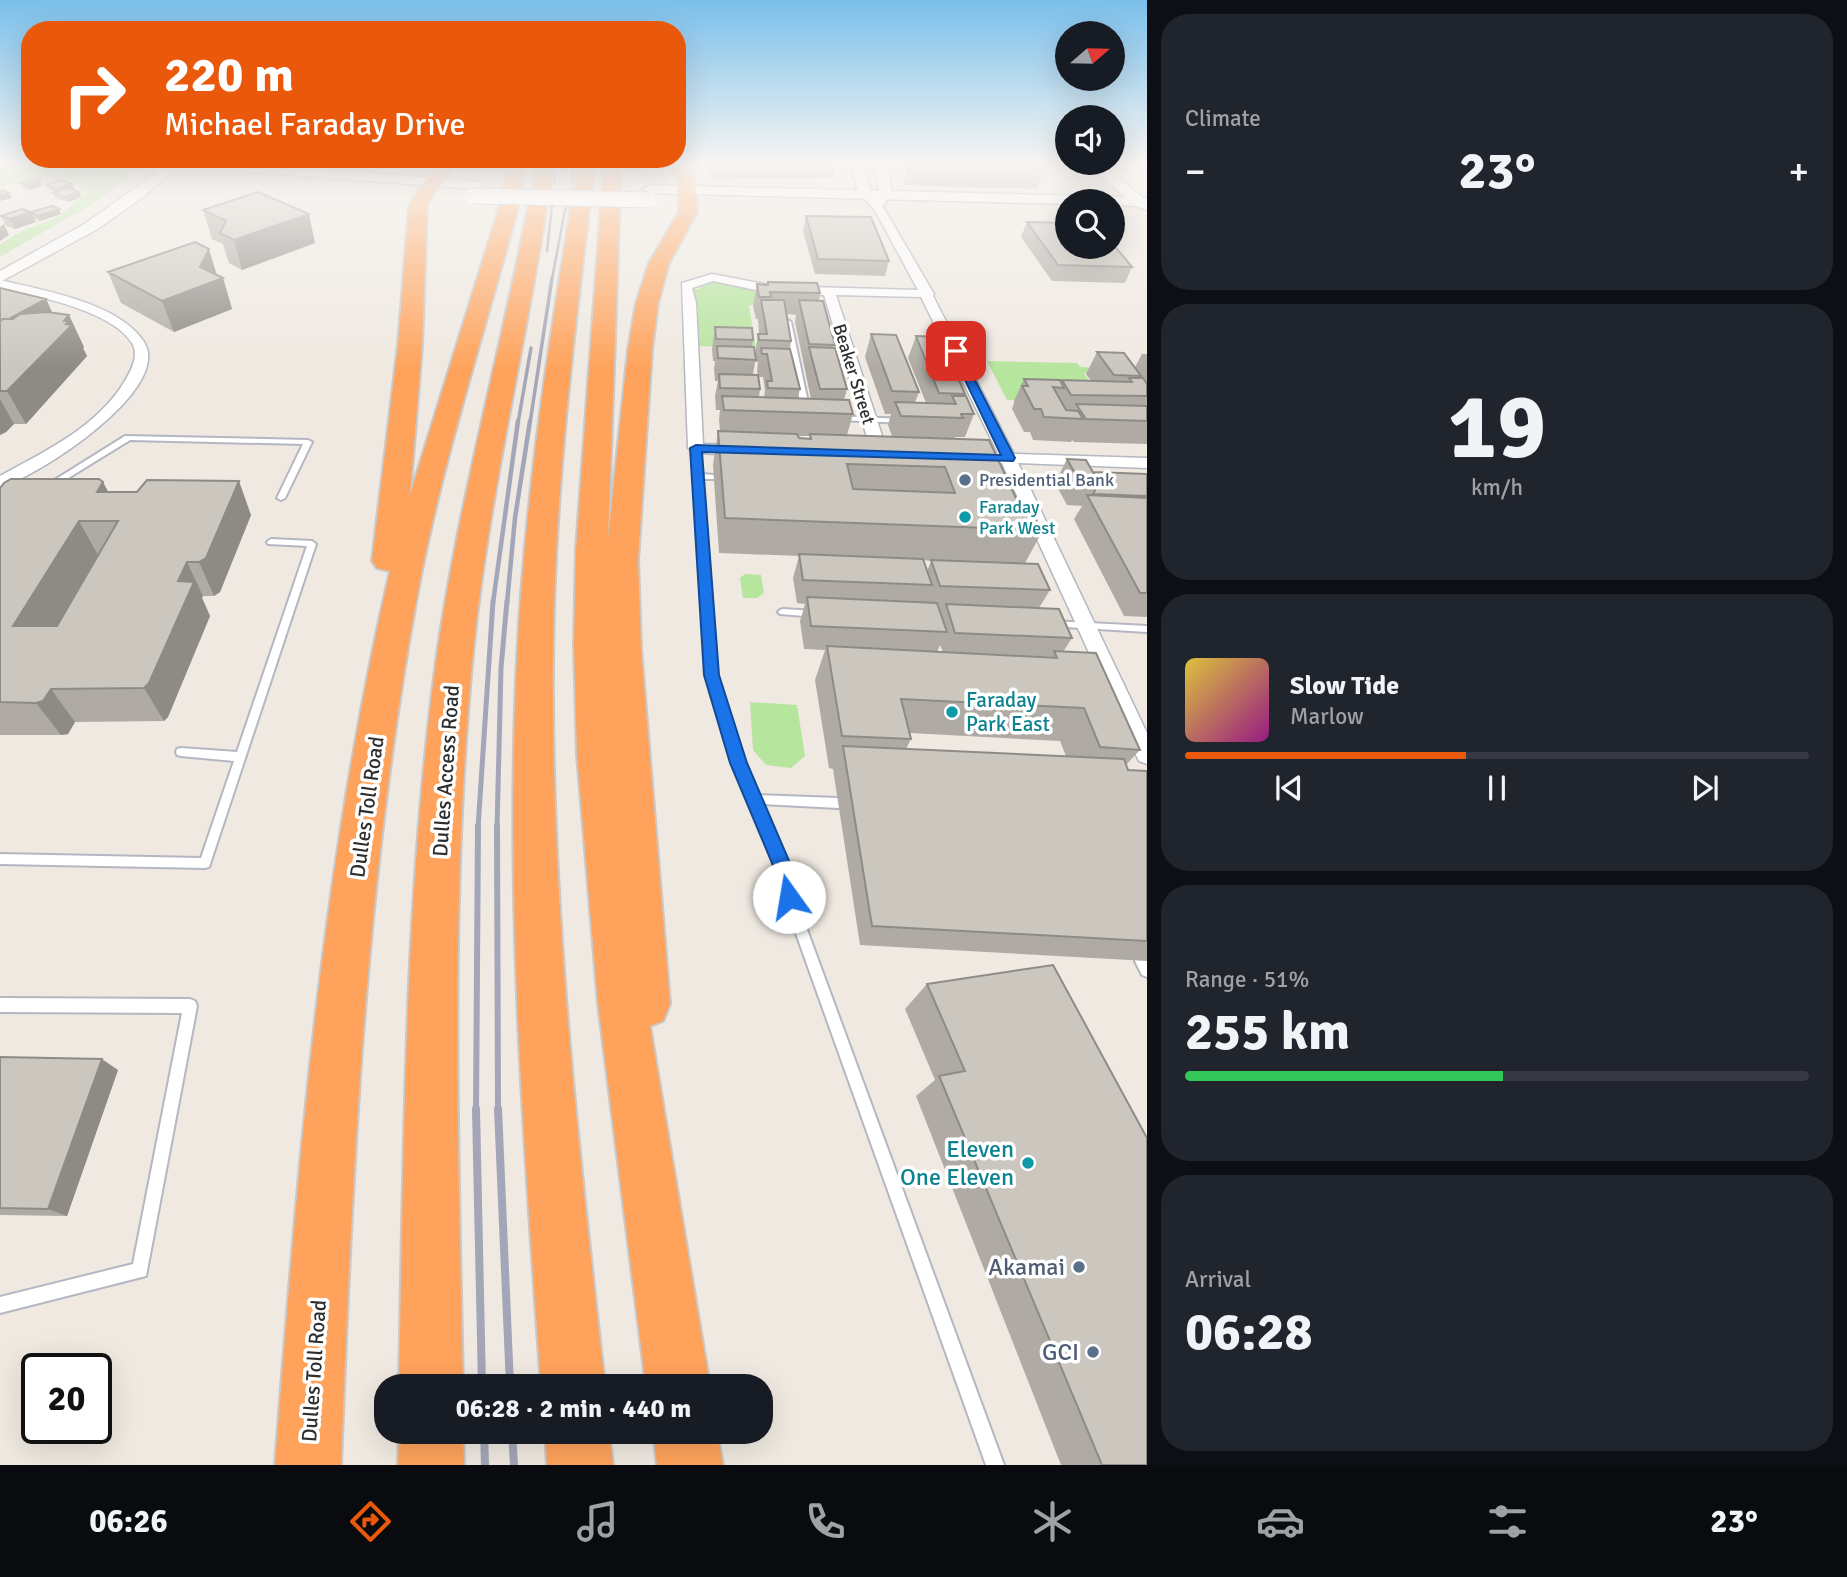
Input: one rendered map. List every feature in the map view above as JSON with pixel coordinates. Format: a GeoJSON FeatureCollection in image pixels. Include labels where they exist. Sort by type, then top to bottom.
{"type":"FeatureCollection","features":[{"type":"Feature","properties":{"kind":"highway"},"geometry":{"type":"LineString","coordinates":[[368,793],[410,345],[417,232]]}},
{"type":"Feature","properties":{"kind":"highway","name":"Dulles Toll Road"},"geometry":{"type":"LineString","coordinates":[[308,1465],[336,1057],[368,793],[413,538],[499,232]]}},
{"type":"Feature","properties":{"kind":"highway","name":"Dulles Access Road"},"geometry":{"type":"LineString","coordinates":[[431,1374],[431,1127],[436,944],[443,791],[453,676],[479,495],[531,232]]}},
{"type":"Feature","properties":{"kind":"highway"},"geometry":{"type":"LineString","coordinates":[[572,1374],[554,1173],[540,960],[535,794],[535,663],[543,520],[579,232]]}},
{"type":"Feature","properties":{"kind":"highway"},"geometry":{"type":"LineString","coordinates":[[609,232],[592,550],[597,754],[622,1003],[675,1374]]}},
{"type":"Feature","properties":{"kind":"highway"},"geometry":{"type":"LineString","coordinates":[[666,1310],[624,649],[622,560],[645,315],[659,263],[676,232]]}},
{"type":"Feature","properties":{"kind":"highway"},"geometry":{"type":"LineString","coordinates":[[431,1444],[431,1465]]}},
{"type":"Feature","properties":{"kind":"highway"},"geometry":{"type":"LineString","coordinates":[[578,1444],[580,1465]]}},
{"type":"Feature","properties":{"kind":"highway"},"geometry":{"type":"LineString","coordinates":[[687,1444],[690,1465]]}},
{"type":"Feature","properties":{"kind":"main road"},"geometry":{"type":"LineString","coordinates":[[0,275],[82,232]]}},
{"type":"Feature","properties":{"kind":"street"},"geometry":{"type":"LineString","coordinates":[[898,232],[1009,458],[1147,755]]}},
{"type":"Feature","properties":{"kind":"street"},"geometry":{"type":"LineString","coordinates":[[0,275],[81,305],[118,325],[138,342],[142,354],[133,379],[119,402],[90,429],[0,482]]}},
{"type":"Feature","properties":{"kind":"street"},"geometry":{"type":"LineString","coordinates":[[762,450],[696,448],[690,303],[686,286],[712,277],[774,290],[928,295]]}},
{"type":"Feature","properties":{"kind":"street","name":"Beaker Street"},"geometry":{"type":"LineString","coordinates":[[829,293],[834,320],[868,419],[873,454],[899,455]]}},
{"type":"Feature","properties":{"kind":"street"},"geometry":{"type":"LineString","coordinates":[[954,457],[1147,463]]}},
{"type":"Feature","properties":{"kind":"lane"},"geometry":{"type":"LineString","coordinates":[[775,319],[799,319]]}},
{"type":"Feature","properties":{"kind":"lane"},"geometry":{"type":"LineString","coordinates":[[787,319],[807,417],[794,417]]}},
{"type":"Feature","properties":{"kind":"lane"},"geometry":{"type":"LineString","coordinates":[[784,369],[797,369]]}},
{"type":"Feature","properties":{"kind":"lane"},"geometry":{"type":"LineString","coordinates":[[835,418],[910,421]]}},
{"type":"Feature","properties":{"kind":"lane"},"geometry":{"type":"LineString","coordinates":[[40,492],[128,438],[308,442],[281,498]]}},
{"type":"Feature","properties":{"kind":"lane"},"geometry":{"type":"LineString","coordinates":[[696,448],[712,675],[739,763],[781,863],[789,897],[995,1465]]}},
{"type":"Feature","properties":{"kind":"lane"},"geometry":{"type":"LineString","coordinates":[[698,476],[714,477]]}},
{"type":"Feature","properties":{"kind":"lane"},"geometry":{"type":"LineString","coordinates":[[0,859],[205,863],[312,544],[271,542]]}},
{"type":"Feature","properties":{"kind":"lane"},"geometry":{"type":"LineString","coordinates":[[783,612],[823,614]]}},
{"type":"Feature","properties":{"kind":"lane"},"geometry":{"type":"LineString","coordinates":[[1040,624],[1147,629]]}},
{"type":"Feature","properties":{"kind":"lane"},"geometry":{"type":"LineString","coordinates":[[181,752],[240,758]]}},
{"type":"Feature","properties":{"kind":"lane"},"geometry":{"type":"LineString","coordinates":[[754,799],[838,803]]}},
{"type":"Feature","properties":{"kind":"lane"},"geometry":{"type":"LineString","coordinates":[[0,1005],[190,1006],[140,1270],[0,1305]]}},
{"type":"Feature","properties":{"kind":"green space"},"geometry":{"type":"Polygon","coordinates":[[[20,232],[43,232],[0,257],[0,244],[20,232]]]}},
{"type":"Feature","properties":{"kind":"green space"},"geometry":{"type":"Polygon","coordinates":[[[712,281],[762,292],[758,302],[749,306],[756,348],[698,346],[698,310],[693,289],[700,289],[700,284],[712,281]]]}},
{"type":"Feature","properties":{"kind":"green space"},"geometry":{"type":"Polygon","coordinates":[[[987,361],[1077,363],[1080,367],[1095,368],[1099,373],[1084,373],[1103,403],[1007,400],[987,361]]]}},
{"type":"Feature","properties":{"kind":"green space"},"geometry":{"type":"Polygon","coordinates":[[[745,574],[761,575],[764,593],[757,598],[743,598],[740,578],[745,574]]]}},
{"type":"Feature","properties":{"kind":"green space"},"geometry":{"type":"Polygon","coordinates":[[[750,702],[797,705],[805,756],[791,768],[766,765],[753,750],[750,702]]]}},
{"type":"Feature","properties":{"kind":"building"},"geometry":{"type":"Polygon","coordinates":[[[220,232],[256,232],[234,240],[220,232]]]}},
{"type":"Feature","properties":{"kind":"building"},"geometry":{"type":"Polygon","coordinates":[[[811,232],[877,232],[889,261],[818,259],[811,232]]]}},
{"type":"Feature","properties":{"kind":"building"},"geometry":{"type":"Polygon","coordinates":[[[1034,232],[1055,232],[1055,259],[1125,259],[1132,267],[1058,265],[1034,232]]]}},
{"type":"Feature","properties":{"kind":"building"},"geometry":{"type":"Polygon","coordinates":[[[195,242],[209,249],[200,267],[223,278],[162,301],[108,272],[195,242]]]}},
{"type":"Feature","properties":{"kind":"building"},"geometry":{"type":"Polygon","coordinates":[[[768,282],[817,283],[820,293],[770,292],[771,297],[759,297],[757,284],[768,285],[768,282]]]}},
{"type":"Feature","properties":{"kind":"building"},"geometry":{"type":"Polygon","coordinates":[[[0,288],[46,299],[0,321],[0,288]]]}},
{"type":"Feature","properties":{"kind":"building"},"geometry":{"type":"Polygon","coordinates":[[[761,300],[784,300],[791,341],[759,340],[758,334],[767,334],[761,300]]]}},
{"type":"Feature","properties":{"kind":"building"},"geometry":{"type":"Polygon","coordinates":[[[799,300],[823,301],[835,345],[809,344],[799,300]]]}},
{"type":"Feature","properties":{"kind":"building"},"geometry":{"type":"Polygon","coordinates":[[[47,312],[69,315],[64,321],[69,321],[66,324],[72,325],[7,391],[0,391],[0,321],[13,319],[20,314],[47,312]]]}},
{"type":"Feature","properties":{"kind":"building"},"geometry":{"type":"Polygon","coordinates":[[[715,327],[752,328],[753,340],[716,339],[715,327]]]}},
{"type":"Feature","properties":{"kind":"building"},"geometry":{"type":"Polygon","coordinates":[[[871,334],[896,335],[919,392],[892,391],[871,334]]]}},
{"type":"Feature","properties":{"kind":"building"},"geometry":{"type":"Polygon","coordinates":[[[916,336],[940,337],[965,394],[939,393],[916,336]]]}},
{"type":"Feature","properties":{"kind":"building"},"geometry":{"type":"Polygon","coordinates":[[[717,346],[754,347],[756,360],[718,358],[717,346]]]}},
{"type":"Feature","properties":{"kind":"building"},"geometry":{"type":"Polygon","coordinates":[[[809,347],[835,348],[847,389],[820,389],[809,347]]]}},
{"type":"Feature","properties":{"kind":"building"},"geometry":{"type":"Polygon","coordinates":[[[761,348],[790,349],[800,389],[768,388],[767,381],[772,381],[767,354],[762,354],[761,348]]]}},
{"type":"Feature","properties":{"kind":"building"},"geometry":{"type":"Polygon","coordinates":[[[1097,352],[1124,353],[1141,376],[1114,375],[1097,352]]]}},
{"type":"Feature","properties":{"kind":"building"},"geometry":{"type":"Polygon","coordinates":[[[719,374],[758,375],[760,389],[720,388],[719,374]]]}},
{"type":"Feature","properties":{"kind":"building"},"geometry":{"type":"Polygon","coordinates":[[[1129,378],[1143,378],[1147,384],[1147,396],[1071,395],[1062,380],[1132,382],[1129,378]]]}},
{"type":"Feature","properties":{"kind":"building"},"geometry":{"type":"Polygon","coordinates":[[[1024,379],[1060,380],[1064,388],[1053,387],[1066,410],[1078,411],[1083,419],[1044,417],[1041,409],[1034,409],[1022,386],[1028,386],[1024,379]]]}},
{"type":"Feature","properties":{"kind":"building"},"geometry":{"type":"Polygon","coordinates":[[[722,396],[849,400],[853,414],[724,410],[722,396]]]}},
{"type":"Feature","properties":{"kind":"building"},"geometry":{"type":"Polygon","coordinates":[[[952,396],[966,396],[974,414],[961,414],[963,418],[901,416],[895,402],[956,404],[952,396]]]}},
{"type":"Feature","properties":{"kind":"building"},"geometry":{"type":"Polygon","coordinates":[[[1076,404],[1147,406],[1147,421],[1086,419],[1076,404]]]}},
{"type":"Feature","properties":{"kind":"building"},"geometry":{"type":"Polygon","coordinates":[[[718,431],[797,434],[799,438],[811,439],[810,434],[989,440],[1020,507],[1030,507],[1042,532],[990,531],[988,528],[725,518],[718,431]],[[847,464],[853,489],[955,493],[945,467],[847,464]]]}},
{"type":"Feature","properties":{"kind":"building"},"geometry":{"type":"Polygon","coordinates":[[[1067,459],[1086,460],[1099,483],[1080,482],[1067,459]]]}},
{"type":"Feature","properties":{"kind":"building"},"geometry":{"type":"Polygon","coordinates":[[[1093,472],[1147,474],[1147,496],[1093,494],[1099,483],[1093,472]]]}},
{"type":"Feature","properties":{"kind":"building"},"geometry":{"type":"Polygon","coordinates":[[[11,479],[99,479],[103,482],[97,492],[137,492],[147,480],[239,481],[206,558],[199,562],[187,562],[178,581],[194,582],[149,683],[144,688],[51,689],[43,701],[36,703],[0,702],[0,488],[11,479]],[[79,521],[13,626],[57,626],[118,521],[79,521]]]}},
{"type":"Feature","properties":{"kind":"building"},"geometry":{"type":"Polygon","coordinates":[[[1087,495],[1147,498],[1147,593],[1140,593],[1087,495]]]}},
{"type":"Feature","properties":{"kind":"building"},"geometry":{"type":"Polygon","coordinates":[[[799,554],[923,559],[932,585],[803,580],[799,554]]]}},
{"type":"Feature","properties":{"kind":"building"},"geometry":{"type":"Polygon","coordinates":[[[931,560],[1038,564],[1050,590],[940,586],[931,560]]]}},
{"type":"Feature","properties":{"kind":"building"},"geometry":{"type":"Polygon","coordinates":[[[807,597],[937,603],[947,632],[811,626],[807,597]]]}},
{"type":"Feature","properties":{"kind":"building"},"geometry":{"type":"Polygon","coordinates":[[[946,604],[1059,609],[1072,638],[955,633],[946,604]]]}},
{"type":"Feature","properties":{"kind":"building"},"geometry":{"type":"Polygon","coordinates":[[[827,646],[1057,658],[1054,651],[1096,653],[1140,750],[1100,747],[1084,708],[901,699],[911,739],[842,736],[827,646]]]}},
{"type":"Feature","properties":{"kind":"building"},"geometry":{"type":"Polygon","coordinates":[[[843,746],[1124,759],[1128,770],[1147,771],[1147,941],[872,926],[843,746]]]}},
{"type":"Feature","properties":{"kind":"building","name":"Eleven One Eleven"},"geometry":{"type":"Polygon","coordinates":[[[1053,965],[1147,1138],[1147,1465],[1102,1465],[939,1076],[965,1071],[927,984],[1053,965]]]}},
{"type":"Feature","properties":{"kind":"building"},"geometry":{"type":"Polygon","coordinates":[[[0,1057],[102,1059],[48,1209],[0,1208],[0,1057]]]}},
{"type":"Feature","properties":{"kind":"railway"},"geometry":{"type":"LineString","coordinates":[[547,251],[549,232]]}},
{"type":"Feature","properties":{"kind":"railway"},"geometry":{"type":"LineString","coordinates":[[552,279],[561,232]]}},
{"type":"Feature","properties":{"kind":"railway"},"geometry":{"type":"LineString","coordinates":[[530,423],[552,278]]}},
{"type":"Feature","properties":{"kind":"railway"},"geometry":{"type":"LineString","coordinates":[[518,423],[531,348]]}},
{"type":"Feature","properties":{"kind":"railway"},"geometry":{"type":"LineString","coordinates":[[493,603],[518,421]]}},
{"type":"Feature","properties":{"kind":"railway"},"geometry":{"type":"LineString","coordinates":[[507,603],[515,518],[530,421]]}},
{"type":"Feature","properties":{"kind":"railway"},"geometry":{"type":"LineString","coordinates":[[478,828],[493,601]]}},
{"type":"Feature","properties":{"kind":"railway"},"geometry":{"type":"LineString","coordinates":[[497,828],[501,668],[507,601]]}},
{"type":"Feature","properties":{"kind":"railway"},"geometry":{"type":"LineString","coordinates":[[476,1109],[478,826]]}},
{"type":"Feature","properties":{"kind":"railway"},"geometry":{"type":"LineString","coordinates":[[497,828],[498,1111]]}},
{"type":"Feature","properties":{"kind":"railway"},"geometry":{"type":"LineString","coordinates":[[476,1109],[482,1374]]}},
{"type":"Feature","properties":{"kind":"railway"},"geometry":{"type":"LineString","coordinates":[[498,1109],[509,1374]]}},
{"type":"Feature","properties":{"kind":"railway"},"geometry":{"type":"LineString","coordinates":[[484,1444],[485,1465]]}},
{"type":"Feature","properties":{"kind":"railway"},"geometry":{"type":"LineString","coordinates":[[513,1444],[514,1465]]}},
{"type":"Feature","properties":{"kind":"place","name":"Presidential Bank"},"geometry":{"type":"Point","coordinates":[965,480]}},
{"type":"Feature","properties":{"kind":"place","name":"Faraday Park West"},"geometry":{"type":"Point","coordinates":[965,517]}},
{"type":"Feature","properties":{"kind":"place","name":"Faraday Park East"},"geometry":{"type":"Point","coordinates":[952,712]}},
{"type":"Feature","properties":{"kind":"place","name":"Eleven One Eleven"},"geometry":{"type":"Point","coordinates":[1028,1163]}},
{"type":"Feature","properties":{"kind":"place","name":"Akamai"},"geometry":{"type":"Point","coordinates":[1079,1267]}},
{"type":"Feature","properties":{"kind":"place","name":"GCI"},"geometry":{"type":"Point","coordinates":[1093,1352]}},
{"type":"Feature","properties":{"kind":"route"},"geometry":{"type":"LineString","coordinates":[[789,897],[781,863],[739,763],[712,675],[696,448],[1009,458],[956,351]]}}]}
